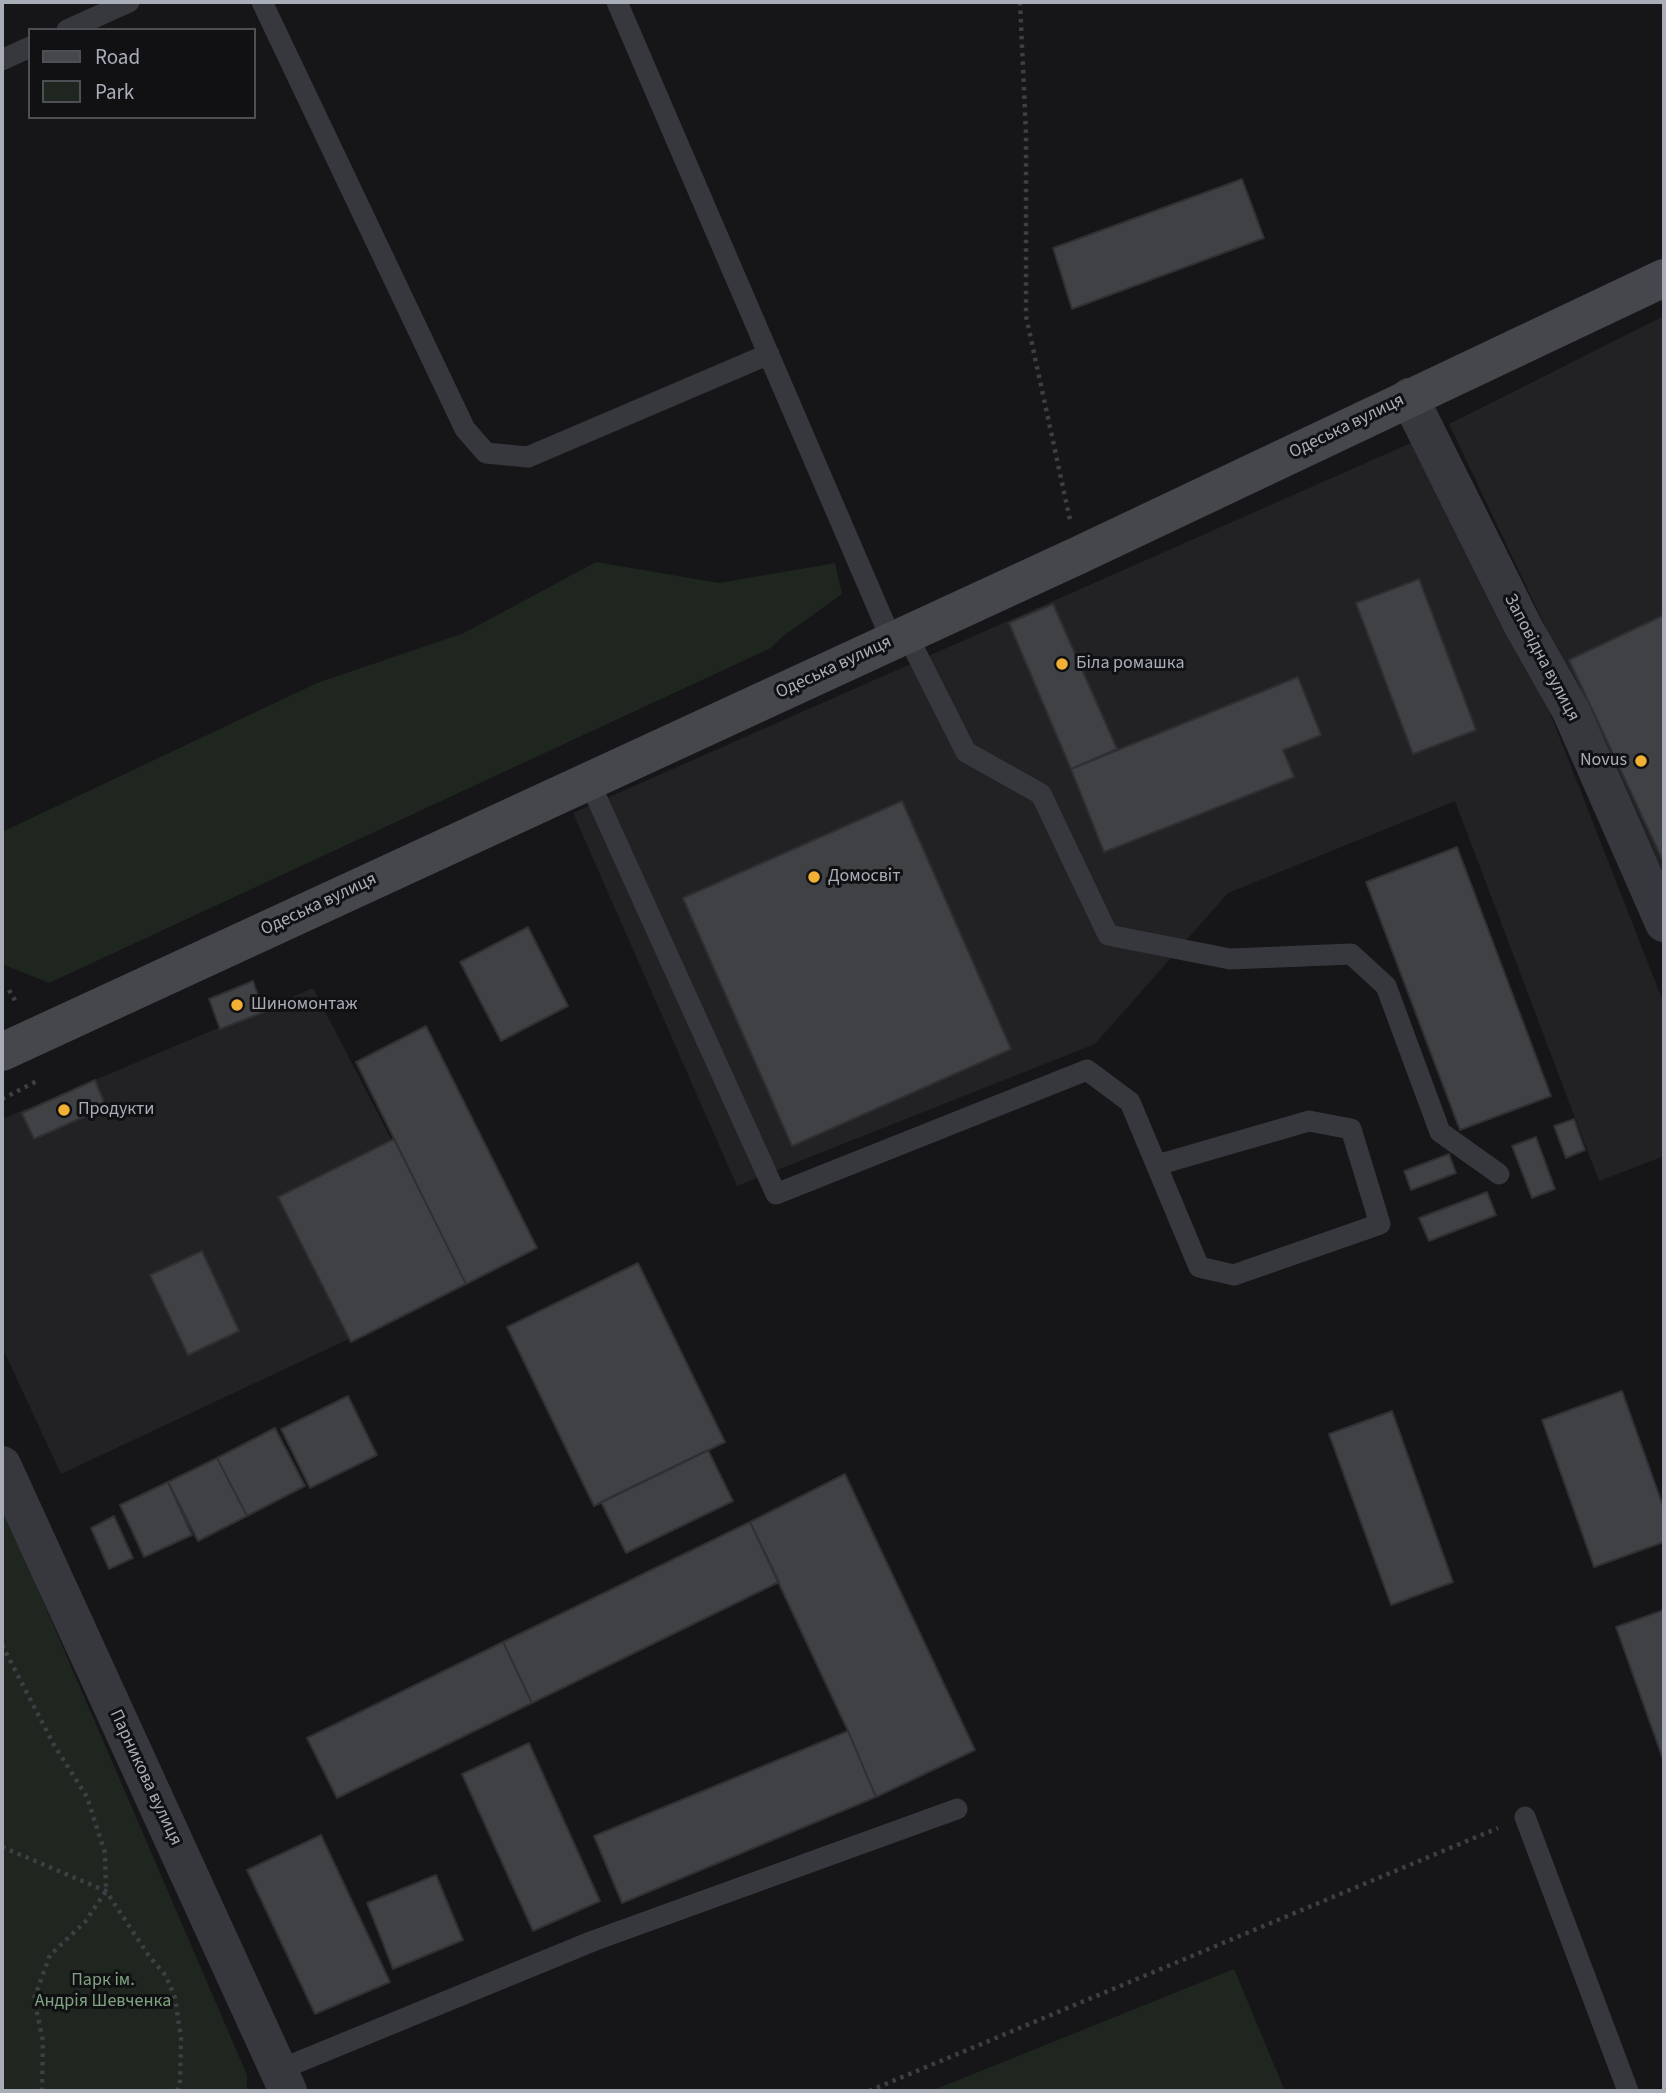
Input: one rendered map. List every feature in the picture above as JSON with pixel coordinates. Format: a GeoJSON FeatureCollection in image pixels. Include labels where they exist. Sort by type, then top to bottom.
{"type":"FeatureCollection","features":[{"type":"Feature","properties":{"kind":"street","name":"Одеська вулиця"},"geometry":{"type":"LineString","coordinates":[[2,1052],[1079,555],[1664,278]]}},
{"type":"Feature","properties":{"kind":"street","name":"Заповідна вулиця"},"geometry":{"type":"LineString","coordinates":[[1409,397],[1523,626],[1571,711],[1664,923]]}},
{"type":"Feature","properties":{"kind":"street","name":"Парникова вулиця"},"geometry":{"type":"LineString","coordinates":[[2,1465],[284,2081]]}},
{"type":"Feature","properties":{"kind":"lane"},"geometry":{"type":"LineString","coordinates":[[71,28],[129,2]]}},
{"type":"Feature","properties":{"kind":"lane"},"geometry":{"type":"LineString","coordinates":[[262,2],[465,429],[486,453],[528,457],[769,355]]}},
{"type":"Feature","properties":{"kind":"lane"},"geometry":{"type":"LineString","coordinates":[[617,2],[769,355],[900,638],[966,752],[1041,794],[1108,935],[1230,959],[1351,954],[1386,986],[1440,1132],[1499,1174]]}},
{"type":"Feature","properties":{"kind":"lane"},"geometry":{"type":"LineString","coordinates":[[2,60],[28,48]]}},
{"type":"Feature","properties":{"kind":"lane"},"geometry":{"type":"LineString","coordinates":[[589,781],[776,1194],[1087,1070],[1130,1102],[1199,1266],[1234,1275],[1380,1224],[1351,1129],[1309,1121],[1157,1165]]}},
{"type":"Feature","properties":{"kind":"lane"},"geometry":{"type":"LineString","coordinates":[[284,2081],[593,1941],[957,1808]]}},
{"type":"Feature","properties":{"kind":"lane"},"geometry":{"type":"LineString","coordinates":[[1525,1817],[1628,2091]]}},
{"type":"Feature","properties":{"kind":"path"},"geometry":{"type":"LineString","coordinates":[[1020,2],[1026,134],[1026,316],[1057,467],[1079,555]]}},
{"type":"Feature","properties":{"kind":"path"},"geometry":{"type":"LineString","coordinates":[[2,1645],[48,1734],[87,1797],[105,1853],[106,1891],[149,1956],[166,1976],[175,1998],[181,2038],[180,2084],[177,2091]]}},
{"type":"Feature","properties":{"kind":"path"},"geometry":{"type":"LineString","coordinates":[[869,2091],[1525,1817]]}},
{"type":"Feature","properties":{"kind":"path"},"geometry":{"type":"LineString","coordinates":[[2,1847],[106,1891]]}},
{"type":"Feature","properties":{"kind":"path"},"geometry":{"type":"LineString","coordinates":[[42,2091],[43,2040],[34,1999],[50,1955],[85,1922],[106,1891]]}},
{"type":"Feature","properties":{"kind":"shaded area"},"geometry":{"type":"Polygon","coordinates":[[[1664,316],[1664,892],[1579,697],[1449,424],[1664,316]]]}},
{"type":"Feature","properties":{"kind":"shaded area"},"geometry":{"type":"Polygon","coordinates":[[[1411,443],[1534,672],[1664,1004],[1664,1156],[1599,1181],[1455,801],[1228,893],[1095,1044],[737,1186],[573,813],[1411,443]]]}},
{"type":"Feature","properties":{"kind":"shaded area"},"geometry":{"type":"Polygon","coordinates":[[[313,988],[466,1284],[61,1474],[2,1347],[2,1119],[313,988]]]}},
{"type":"Feature","properties":{"kind":"green space"},"geometry":{"type":"Polygon","coordinates":[[[596,562],[719,583],[835,563],[842,594],[771,648],[49,983],[2,964],[2,832],[317,683],[464,633],[596,562]]]}},
{"type":"Feature","properties":{"kind":"green space","name":"Парк ім. Андрія Шевченка"},"geometry":{"type":"Polygon","coordinates":[[[2,1506],[247,2075],[247,2091],[2,2091],[2,1506]]]}},
{"type":"Feature","properties":{"kind":"green space"},"geometry":{"type":"Polygon","coordinates":[[[1234,1969],[1285,2091],[931,2091],[1234,1969]]]}},
{"type":"Feature","properties":{"kind":"building"},"geometry":{"type":"Polygon","coordinates":[[[1242,179],[1264,238],[1072,309],[1053,248],[1242,179]]]}},
{"type":"Feature","properties":{"kind":"building"},"geometry":{"type":"Polygon","coordinates":[[[1419,579],[1476,730],[1413,754],[1356,603],[1419,579]]]}},
{"type":"Feature","properties":{"kind":"building"},"geometry":{"type":"Polygon","coordinates":[[[1053,604],[1117,749],[1071,769],[1009,623],[1053,604]]]}},
{"type":"Feature","properties":{"kind":"building","name":"Novus"},"geometry":{"type":"Polygon","coordinates":[[[1664,615],[1664,863],[1569,660],[1664,615]]]}},
{"type":"Feature","properties":{"kind":"building"},"geometry":{"type":"Polygon","coordinates":[[[1298,677],[1321,735],[1283,750],[1294,777],[1104,852],[1071,769],[1298,677]]]}},
{"type":"Feature","properties":{"kind":"building"},"geometry":{"type":"Polygon","coordinates":[[[902,801],[1011,1049],[792,1146],[683,898],[902,801]]]}},
{"type":"Feature","properties":{"kind":"building"},"geometry":{"type":"Polygon","coordinates":[[[1457,847],[1551,1096],[1460,1130],[1366,882],[1457,847]]]}},
{"type":"Feature","properties":{"kind":"building"},"geometry":{"type":"Polygon","coordinates":[[[528,927],[568,1006],[501,1041],[460,962],[528,927]]]}},
{"type":"Feature","properties":{"kind":"building","name":"Шиномонтаж"},"geometry":{"type":"Polygon","coordinates":[[[253,981],[264,1012],[220,1029],[209,999],[253,981]]]}},
{"type":"Feature","properties":{"kind":"building"},"geometry":{"type":"Polygon","coordinates":[[[426,1026],[537,1248],[466,1284],[356,1062],[426,1026]]]}},
{"type":"Feature","properties":{"kind":"building","name":"Продукти"},"geometry":{"type":"Polygon","coordinates":[[[95,1080],[106,1107],[34,1139],[22,1113],[95,1080]]]}},
{"type":"Feature","properties":{"kind":"building"},"geometry":{"type":"Polygon","coordinates":[[[1574,1119],[1585,1150],[1566,1158],[1554,1126],[1574,1119]]]}},
{"type":"Feature","properties":{"kind":"building"},"geometry":{"type":"Polygon","coordinates":[[[1536,1137],[1555,1189],[1532,1198],[1512,1146],[1536,1137]]]}},
{"type":"Feature","properties":{"kind":"building"},"geometry":{"type":"Polygon","coordinates":[[[394,1139],[466,1284],[351,1342],[278,1197],[394,1139]]]}},
{"type":"Feature","properties":{"kind":"building"},"geometry":{"type":"Polygon","coordinates":[[[1449,1154],[1456,1173],[1411,1190],[1404,1171],[1449,1154]]]}},
{"type":"Feature","properties":{"kind":"building"},"geometry":{"type":"Polygon","coordinates":[[[1487,1192],[1496,1215],[1429,1241],[1419,1218],[1487,1192]]]}},
{"type":"Feature","properties":{"kind":"building"},"geometry":{"type":"Polygon","coordinates":[[[202,1251],[239,1331],[188,1355],[150,1275],[202,1251]]]}},
{"type":"Feature","properties":{"kind":"building"},"geometry":{"type":"Polygon","coordinates":[[[638,1263],[725,1442],[594,1506],[507,1327],[638,1263]]]}},
{"type":"Feature","properties":{"kind":"building"},"geometry":{"type":"Polygon","coordinates":[[[1622,1391],[1664,1509],[1664,1542],[1594,1567],[1542,1420],[1622,1391]]]}},
{"type":"Feature","properties":{"kind":"building"},"geometry":{"type":"Polygon","coordinates":[[[348,1396],[377,1455],[310,1488],[281,1429],[348,1396]]]}},
{"type":"Feature","properties":{"kind":"building"},"geometry":{"type":"Polygon","coordinates":[[[1392,1411],[1453,1582],[1391,1605],[1329,1434],[1392,1411]]]}},
{"type":"Feature","properties":{"kind":"building"},"geometry":{"type":"Polygon","coordinates":[[[275,1428],[305,1486],[247,1516],[217,1458],[275,1428]]]}},
{"type":"Feature","properties":{"kind":"building"},"geometry":{"type":"Polygon","coordinates":[[[708,1450],[733,1501],[626,1553],[601,1502],[708,1450]]]}},
{"type":"Feature","properties":{"kind":"building"},"geometry":{"type":"Polygon","coordinates":[[[217,1458],[247,1516],[198,1541],[168,1482],[217,1458]]]}},
{"type":"Feature","properties":{"kind":"building"},"geometry":{"type":"Polygon","coordinates":[[[845,1474],[975,1750],[876,1797],[750,1522],[845,1474]]]}},
{"type":"Feature","properties":{"kind":"building"},"geometry":{"type":"Polygon","coordinates":[[[168,1482],[192,1535],[144,1557],[120,1505],[168,1482]]]}},
{"type":"Feature","properties":{"kind":"building"},"geometry":{"type":"Polygon","coordinates":[[[114,1516],[133,1558],[109,1569],[91,1528],[114,1516]]]}},
{"type":"Feature","properties":{"kind":"building"},"geometry":{"type":"Polygon","coordinates":[[[750,1522],[779,1582],[532,1703],[503,1642],[750,1522]]]}},
{"type":"Feature","properties":{"kind":"building"},"geometry":{"type":"Polygon","coordinates":[[[1664,1610],[1664,1762],[1616,1627],[1664,1610]]]}},
{"type":"Feature","properties":{"kind":"building"},"geometry":{"type":"Polygon","coordinates":[[[503,1642],[532,1703],[337,1798],[307,1738],[503,1642]]]}},
{"type":"Feature","properties":{"kind":"building"},"geometry":{"type":"Polygon","coordinates":[[[848,1731],[876,1797],[622,1903],[594,1836],[848,1731]]]}},
{"type":"Feature","properties":{"kind":"building"},"geometry":{"type":"Polygon","coordinates":[[[529,1743],[600,1901],[533,1931],[462,1774],[529,1743]]]}},
{"type":"Feature","properties":{"kind":"building"},"geometry":{"type":"Polygon","coordinates":[[[321,1835],[390,1982],[315,2014],[247,1870],[321,1835]]]}},
{"type":"Feature","properties":{"kind":"building"},"geometry":{"type":"Polygon","coordinates":[[[436,1875],[463,1940],[393,1969],[367,1903],[436,1875]]]}},
{"type":"Feature","properties":{"kind":"place","name":"Біла ромашка"},"geometry":{"type":"Point","coordinates":[1062,664]}},
{"type":"Feature","properties":{"kind":"place","name":"Novus"},"geometry":{"type":"Point","coordinates":[1641,761]}},
{"type":"Feature","properties":{"kind":"place","name":"Домосвіт"},"geometry":{"type":"Point","coordinates":[814,877]}},
{"type":"Feature","properties":{"kind":"place","name":"Шиномонтаж"},"geometry":{"type":"Point","coordinates":[237,1005]}},
{"type":"Feature","properties":{"kind":"place","name":"Продукти"},"geometry":{"type":"Point","coordinates":[64,1110]}}]}
